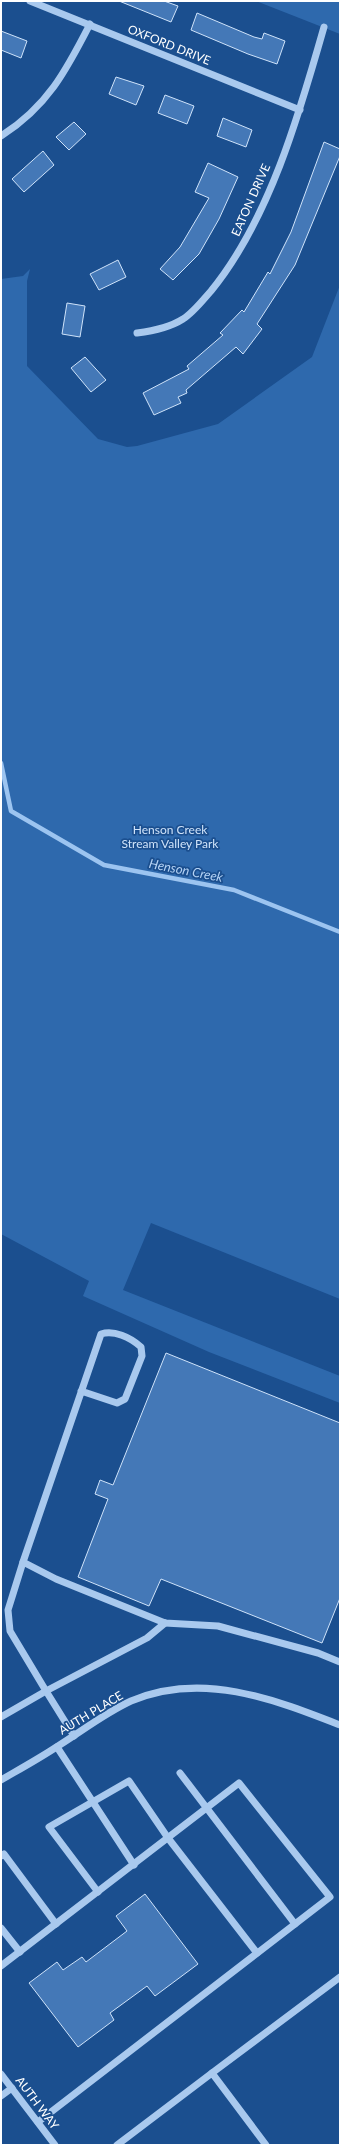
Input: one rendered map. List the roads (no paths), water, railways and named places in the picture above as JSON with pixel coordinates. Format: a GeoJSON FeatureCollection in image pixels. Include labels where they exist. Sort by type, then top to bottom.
{"type":"FeatureCollection","features":[{"type":"Feature","properties":{"kind":"street","name":"OXFORD DRIVE"},"geometry":{"type":"LineString","coordinates":[[30,1],[300,110]]}},
{"type":"Feature","properties":{"kind":"street"},"geometry":{"type":"LineString","coordinates":[[1,136],[38,107],[56,86],[90,24]]}},
{"type":"Feature","properties":{"kind":"street","name":"EATON DRIVE"},"geometry":{"type":"LineString","coordinates":[[137,333],[161,329],[184,319],[224,275],[247,239],[300,110],[324,27]]}},
{"type":"Feature","properties":{"kind":"street"},"geometry":{"type":"LineString","coordinates":[[74,1736],[10,1631],[8,1610],[23,1562],[81,1391],[101,1334],[110,1332],[133,1340],[141,1347],[142,1356],[124,1399],[117,1403],[81,1391]]}},
{"type":"Feature","properties":{"kind":"street"},"geometry":{"type":"LineString","coordinates":[[23,1562],[56,1579],[165,1623],[218,1626],[318,1653],[340,1662]]}},
{"type":"Feature","properties":{"kind":"street"},"geometry":{"type":"LineString","coordinates":[[1,1717],[46,1691],[147,1638],[165,1623]]}},
{"type":"Feature","properties":{"kind":"street","name":"AUTH PLACE"},"geometry":{"type":"LineString","coordinates":[[1,1780],[57,1747],[109,1713],[132,1701],[161,1692],[217,1688],[247,1693],[285,1704],[340,1725]]}},
{"type":"Feature","properties":{"kind":"street"},"geometry":{"type":"LineString","coordinates":[[57,1747],[134,1865]]}},
{"type":"Feature","properties":{"kind":"street"},"geometry":{"type":"LineString","coordinates":[[180,1773],[295,1924]]}},
{"type":"Feature","properties":{"kind":"street"},"geometry":{"type":"LineString","coordinates":[[98,1892],[49,1827],[92,1800],[129,1781],[168,1838],[257,1953]]}},
{"type":"Feature","properties":{"kind":"street"},"geometry":{"type":"LineString","coordinates":[[1,1966],[239,1783],[330,1897],[38,2122]]}},
{"type":"Feature","properties":{"kind":"street"},"geometry":{"type":"LineString","coordinates":[[1,1856],[4,1854],[56,1924]]}},
{"type":"Feature","properties":{"kind":"street"},"geometry":{"type":"LineString","coordinates":[[1,1928],[20,1952]]}},
{"type":"Feature","properties":{"kind":"street"},"geometry":{"type":"LineString","coordinates":[[116,2145],[340,1977]]}},
{"type":"Feature","properties":{"kind":"street"},"geometry":{"type":"LineString","coordinates":[[212,2073],[266,2145]]}},
{"type":"Feature","properties":{"kind":"street","name":"AUTH WAY"},"geometry":{"type":"LineString","coordinates":[[1,2074],[54,2144]]}},
{"type":"Feature","properties":{"kind":"street"},"geometry":{"type":"LineString","coordinates":[[1,2096],[12,2088]]}},
{"type":"Feature","properties":{"kind":"waterway","name":"Henson Creek"},"geometry":{"type":"LineString","coordinates":[[1,763],[11,811],[104,865],[234,890],[340,932]]}},
{"type":"Feature","properties":{"kind":"park label","name":"Henson Creek Stream Valley Park"},"geometry":{"type":"Point","coordinates":[170,837]}}]}
